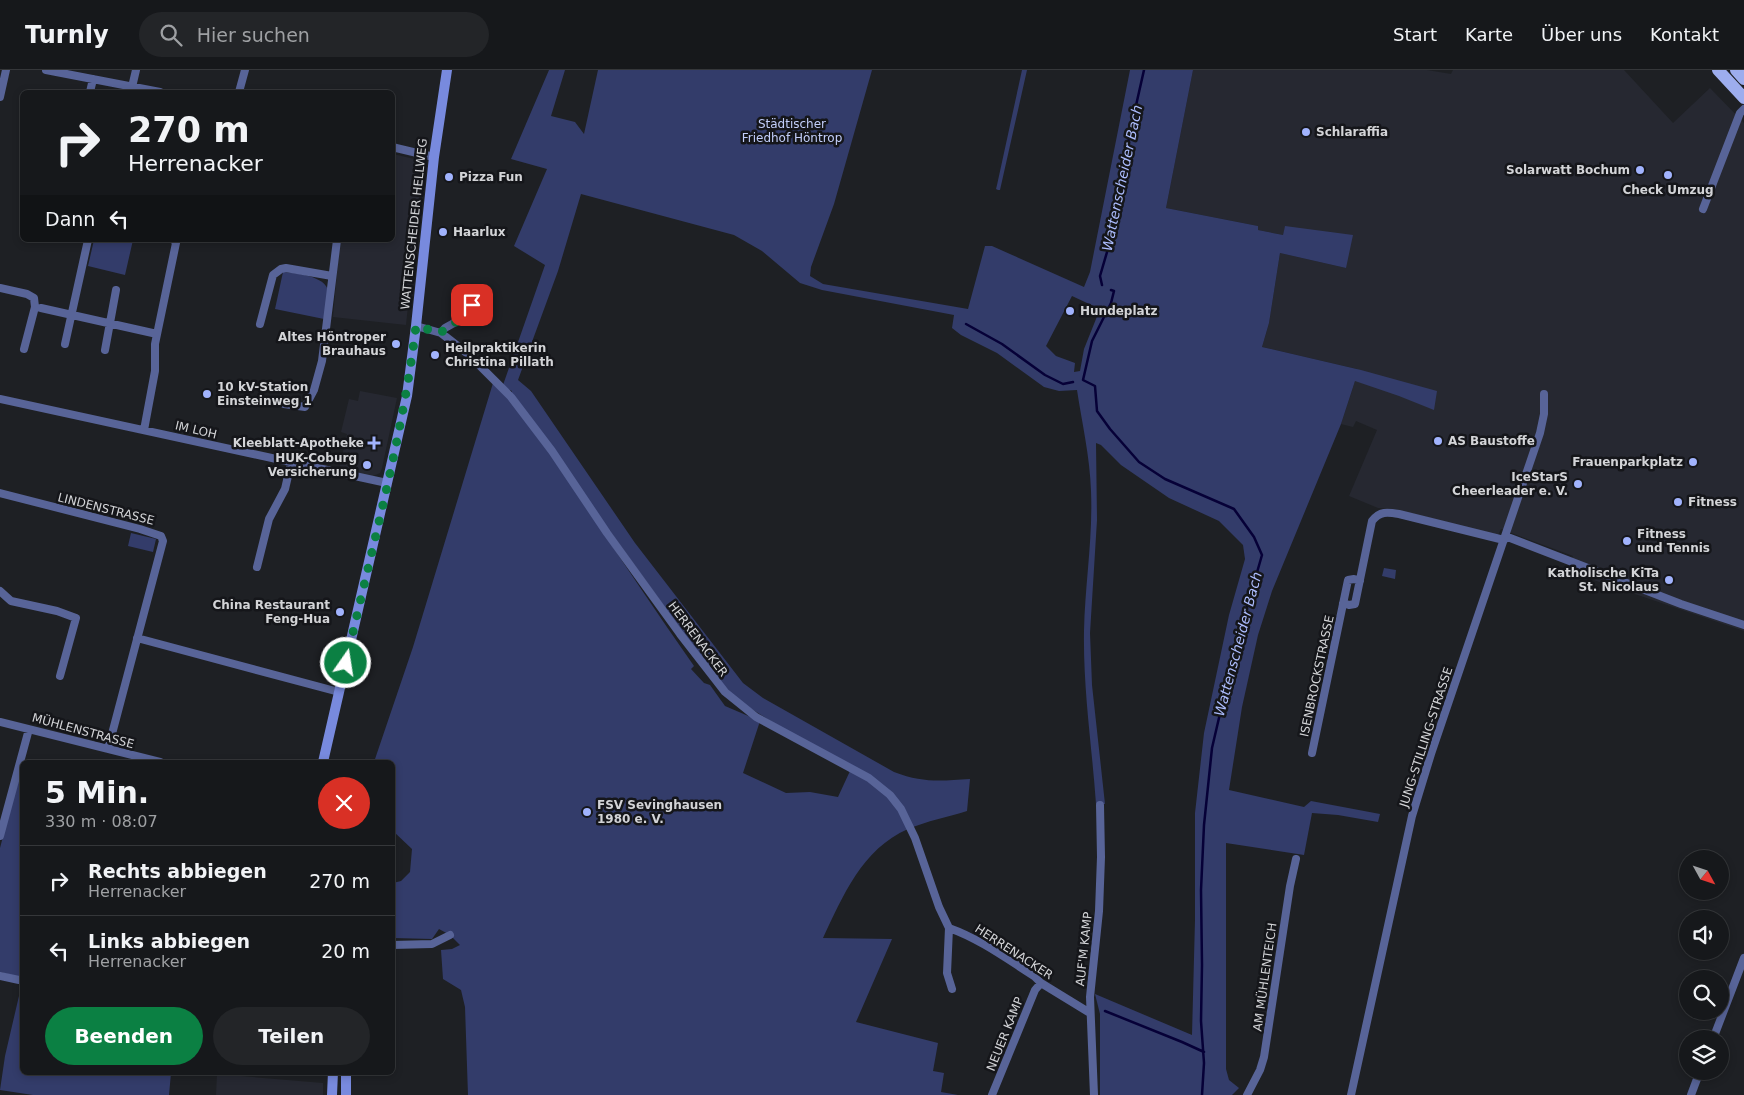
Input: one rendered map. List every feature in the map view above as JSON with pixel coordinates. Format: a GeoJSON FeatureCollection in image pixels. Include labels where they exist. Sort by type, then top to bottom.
{"type":"FeatureCollection","features":[{"type":"Feature","properties":{"kind":"main road","name":"WATTENSCHEIDER HELLWEG"},"geometry":{"type":"LineString","coordinates":[[324,760],[407,396],[434,157],[447,70]]}},
{"type":"Feature","properties":{"kind":"main road"},"geometry":{"type":"LineString","coordinates":[[1718,70],[1744,98]]}},
{"type":"Feature","properties":{"kind":"main road"},"geometry":{"type":"LineString","coordinates":[[1736,70],[1744,79]]}},
{"type":"Feature","properties":{"kind":"main road"},"geometry":{"type":"LineString","coordinates":[[332,1095],[333,1075]]}},
{"type":"Feature","properties":{"kind":"main road"},"geometry":{"type":"LineString","coordinates":[[346,1075],[346,1095]]}},
{"type":"Feature","properties":{"kind":"street"},"geometry":{"type":"LineString","coordinates":[[0,97],[6,70]]}},
{"type":"Feature","properties":{"kind":"street"},"geometry":{"type":"LineString","coordinates":[[46,70],[149,90]]}},
{"type":"Feature","properties":{"kind":"street"},"geometry":{"type":"LineString","coordinates":[[132,87],[136,70]]}},
{"type":"Feature","properties":{"kind":"street"},"geometry":{"type":"LineString","coordinates":[[240,90],[245,70]]}},
{"type":"Feature","properties":{"kind":"street"},"geometry":{"type":"LineString","coordinates":[[90,90],[93,79]]}},
{"type":"Feature","properties":{"kind":"street"},"geometry":{"type":"LineString","coordinates":[[1703,209],[1740,113],[1744,109]]}},
{"type":"Feature","properties":{"kind":"street"},"geometry":{"type":"LineString","coordinates":[[395,148],[434,157]]}},
{"type":"Feature","properties":{"kind":"street"},"geometry":{"type":"LineString","coordinates":[[65,344],[88,242]]}},
{"type":"Feature","properties":{"kind":"street"},"geometry":{"type":"LineString","coordinates":[[144,430],[155,371],[155,344],[175,242]]}},
{"type":"Feature","properties":{"kind":"street"},"geometry":{"type":"LineString","coordinates":[[284,404],[305,407],[314,390],[322,361],[337,242]]}},
{"type":"Feature","properties":{"kind":"street"},"geometry":{"type":"LineString","coordinates":[[260,324],[274,275],[281,268],[332,276]]}},
{"type":"Feature","properties":{"kind":"street"},"geometry":{"type":"LineString","coordinates":[[0,288],[27,294],[34,298],[35,307],[24,348]]}},
{"type":"Feature","properties":{"kind":"street"},"geometry":{"type":"LineString","coordinates":[[105,350],[116,290]]}},
{"type":"Feature","properties":{"kind":"street"},"geometry":{"type":"LineString","coordinates":[[441,333],[445,328],[470,314],[472,305]]}},
{"type":"Feature","properties":{"kind":"street"},"geometry":{"type":"LineString","coordinates":[[41,308],[157,334]]}},
{"type":"Feature","properties":{"kind":"street","name":"HERRENACKER"},"geometry":{"type":"LineString","coordinates":[[416,326],[441,333],[468,354],[518,406],[552,451],[607,533],[724,692],[756,716],[869,778],[890,795],[901,809],[915,838],[939,908],[949,928],[947,973],[952,989]]}},
{"type":"Feature","properties":{"kind":"street","name":"JUNG-STILLING-STRASSE"},"geometry":{"type":"LineString","coordinates":[[1352,1095],[1412,816],[1540,433],[1544,414],[1544,394]]}},
{"type":"Feature","properties":{"kind":"street","name":"IM LOH"},"geometry":{"type":"LineString","coordinates":[[0,398],[387,483]]}},
{"type":"Feature","properties":{"kind":"street"},"geometry":{"type":"LineString","coordinates":[[257,567],[269,518],[284,489],[291,463]]}},
{"type":"Feature","properties":{"kind":"street","name":"LINDENSTRASSE"},"geometry":{"type":"LineString","coordinates":[[0,493],[161,536],[163,541],[108,749]]}},
{"type":"Feature","properties":{"kind":"street","name":"ISENBROCKSTRASSE"},"geometry":{"type":"LineString","coordinates":[[1343,603],[1355,604],[1372,521],[1382,513],[1399,514],[1504,538],[1681,604],[1744,625]]}},
{"type":"Feature","properties":{"kind":"street","name":"ISENBROCKSTRASSE"},"geometry":{"type":"LineString","coordinates":[[1312,753],[1348,580],[1360,580]]}},
{"type":"Feature","properties":{"kind":"street"},"geometry":{"type":"LineString","coordinates":[[0,591],[11,601],[57,611],[76,618],[60,676]]}},
{"type":"Feature","properties":{"kind":"street"},"geometry":{"type":"LineString","coordinates":[[137,638],[339,692]]}},
{"type":"Feature","properties":{"kind":"street","name":"MÜHLENSTRASSE"},"geometry":{"type":"LineString","coordinates":[[0,722],[152,760]]}},
{"type":"Feature","properties":{"kind":"street"},"geometry":{"type":"LineString","coordinates":[[20,760],[29,728]]}},
{"type":"Feature","properties":{"kind":"street"},"geometry":{"type":"LineString","coordinates":[[0,836],[20,762]]}},
{"type":"Feature","properties":{"kind":"street","name":"AUF'M KAMP"},"geometry":{"type":"LineString","coordinates":[[1094,1095],[1090,997],[1099,911],[1100,805]]}},
{"type":"Feature","properties":{"kind":"street","name":"AM MÜHLENTEICH"},"geometry":{"type":"LineString","coordinates":[[1247,1095],[1260,1070],[1264,1057],[1290,886],[1296,859]]}},
{"type":"Feature","properties":{"kind":"street","name":"HERRENACKER"},"geometry":{"type":"LineString","coordinates":[[949,928],[964,933],[980,942],[1090,1013]]}},
{"type":"Feature","properties":{"kind":"street"},"geometry":{"type":"LineString","coordinates":[[395,945],[432,944],[450,935]]}},
{"type":"Feature","properties":{"kind":"street"},"geometry":{"type":"LineString","coordinates":[[1716,1030],[1744,958]]}},
{"type":"Feature","properties":{"kind":"street"},"geometry":{"type":"LineString","coordinates":[[0,976],[19,980]]}},
{"type":"Feature","properties":{"kind":"street","name":"NEUER KAMP"},"geometry":{"type":"LineString","coordinates":[[992,1095],[1035,990],[1041,983]]}},
{"type":"Feature","properties":{"kind":"street"},"geometry":{"type":"LineString","coordinates":[[1691,1095],[1697,1080]]}},
{"type":"Feature","properties":{"kind":"shaded area"},"geometry":{"type":"Polygon","coordinates":[[[1193,70],[1427,70],[1451,74],[1453,70],[1624,70],[1673,123],[1710,88],[1744,123],[1744,631],[1567,571],[1573,556],[1501,529],[1498,535],[1394,509],[1378,508],[1349,496],[1377,430],[1356,421],[1353,427],[1341,424],[1357,369],[1262,347],[1269,323],[1280,253],[1346,268],[1285,227],[1283,235],[1258,230],[1258,226],[1166,208],[1193,70]]]}},
{"type":"Feature","properties":{"kind":"shaded area"},"geometry":{"type":"Polygon","coordinates":[[[395,154],[423,161],[406,325],[333,317],[340,242],[395,242],[395,154]]]}},
{"type":"Feature","properties":{"kind":"shaded area"},"geometry":{"type":"Polygon","coordinates":[[[360,391],[397,398],[382,468],[380,473],[371,477],[339,470],[347,434],[341,432],[349,399],[358,401],[360,391]]]}},
{"type":"Feature","properties":{"kind":"shaded area"},"geometry":{"type":"Polygon","coordinates":[[[217,1075],[323,1083],[323,1095],[216,1095],[217,1075]]]}},
{"type":"Feature","properties":{"kind":"green space","name":"Städtischer Friedhof Höntrop"},"geometry":{"type":"Polygon","coordinates":[[[549,70],[565,70],[551,116],[575,122],[584,134],[598,70],[872,70],[834,204],[811,267],[810,276],[823,284],[968,309],[985,246],[992,246],[1084,287],[1090,272],[1130,70],[1193,70],[1166,208],[1258,226],[1258,230],[1283,235],[1285,226],[1353,235],[1346,268],[1280,253],[1269,323],[1262,347],[1361,370],[1437,391],[1434,410],[1355,381],[1341,424],[1272,591],[1258,635],[1242,707],[1229,790],[1304,807],[1311,801],[1380,814],[1378,822],[1338,815],[1312,813],[1304,855],[1226,843],[1226,1069],[1229,1080],[1239,1088],[1232,1095],[1100,1095],[1100,1014],[1095,994],[1192,1035],[1195,813],[1204,733],[1229,615],[1245,559],[1243,545],[1219,521],[1169,498],[1121,465],[1101,445],[1096,443],[1097,520],[1090,633],[1092,685],[1105,804],[1096,804],[1084,653],[1091,526],[1091,491],[1077,390],[1059,391],[1044,387],[997,353],[961,335],[952,328],[954,315],[822,290],[800,283],[762,251],[734,235],[581,194],[558,271],[518,380],[531,391],[635,543],[743,683],[763,698],[894,772],[923,780],[970,779],[967,811],[908,829],[892,838],[866,861],[838,906],[823,938],[892,939],[856,1022],[938,1043],[933,1071],[944,1073],[941,1092],[958,1095],[468,1095],[465,1007],[461,990],[443,979],[441,950],[452,949],[460,945],[450,935],[439,929],[432,939],[395,938],[395,882],[401,881],[410,872],[412,849],[395,833],[395,760],[375,760],[413,647],[493,383],[515,405],[534,430],[694,666],[691,669],[704,683],[710,685],[725,706],[760,721],[743,773],[786,793],[810,792],[838,797],[850,771],[742,703],[719,682],[511,394],[512,391],[503,385],[545,265],[514,246],[547,169],[511,159],[549,70]],[[1072,296],[1046,346],[1056,356],[1075,363],[1074,372],[1080,371],[1084,349],[1100,309],[1072,296]]]}},
{"type":"Feature","properties":{"kind":"green space"},"geometry":{"type":"Polygon","coordinates":[[[1022,70],[1027,70],[1000,190],[998,190],[996,189],[1022,70]]]}},
{"type":"Feature","properties":{"kind":"green space"},"geometry":{"type":"Polygon","coordinates":[[[94,242],[133,242],[125,275],[88,266],[94,242]]]}},
{"type":"Feature","properties":{"kind":"green space"},"geometry":{"type":"Polygon","coordinates":[[[283,272],[309,276],[326,286],[328,294],[324,319],[275,309],[283,272]]]}},
{"type":"Feature","properties":{"kind":"green space"},"geometry":{"type":"Polygon","coordinates":[[[131,533],[156,539],[153,552],[128,546],[131,533]]]}},
{"type":"Feature","properties":{"kind":"green space"},"geometry":{"type":"Polygon","coordinates":[[[1384,568],[1396,570],[1395,579],[1382,576],[1384,568]]]}},
{"type":"Feature","properties":{"kind":"green space"},"geometry":{"type":"Polygon","coordinates":[[[20,772],[20,977],[0,972],[0,848],[20,772]]]}},
{"type":"Feature","properties":{"kind":"green space"},"geometry":{"type":"Polygon","coordinates":[[[20,992],[20,1075],[171,1075],[169,1095],[33,1095],[0,1090],[5,1056],[20,992]]]}},
{"type":"Feature","properties":{"kind":"waterway","name":"Wattenscheider Bach"},"geometry":{"type":"LineString","coordinates":[[1102,285],[1100,276],[1112,235],[1130,132],[1144,70]]}},
{"type":"Feature","properties":{"kind":"waterway","name":"Wattenscheider Bach"},"geometry":{"type":"LineString","coordinates":[[1111,290],[1114,291],[1111,303],[1092,341],[1083,380],[1095,386],[1097,411],[1139,462],[1165,479],[1234,509],[1254,537],[1262,555],[1235,649],[1212,748],[1204,825],[1201,890],[1201,1021],[1204,1063],[1202,1095]]}},
{"type":"Feature","properties":{"kind":"waterway"},"geometry":{"type":"LineString","coordinates":[[966,324],[1002,344],[1045,375],[1063,384],[1073,382]]}},
{"type":"Feature","properties":{"kind":"waterway"},"geometry":{"type":"LineString","coordinates":[[1105,1011],[1204,1052]]}},
{"type":"Feature","properties":{"kind":"place","name":"Schlaraffia"},"geometry":{"type":"Point","coordinates":[1306,132]}},
{"type":"Feature","properties":{"kind":"place","name":"Solarwatt Bochum"},"geometry":{"type":"Point","coordinates":[1640,170]}},
{"type":"Feature","properties":{"kind":"place","name":"Check Umzug"},"geometry":{"type":"Point","coordinates":[1668,175]}},
{"type":"Feature","properties":{"kind":"place","name":"Pizza Fun"},"geometry":{"type":"Point","coordinates":[449,177]}},
{"type":"Feature","properties":{"kind":"place","name":"Haarlux"},"geometry":{"type":"Point","coordinates":[443,232]}},
{"type":"Feature","properties":{"kind":"place","name":"Hundeplatz"},"geometry":{"type":"Point","coordinates":[1070,311]}},
{"type":"Feature","properties":{"kind":"place","name":"Altes Höntroper Brauhaus"},"geometry":{"type":"Point","coordinates":[396,344]}},
{"type":"Feature","properties":{"kind":"place","name":"Heilpraktikerin Christina Pillath"},"geometry":{"type":"Point","coordinates":[435,355]}},
{"type":"Feature","properties":{"kind":"place","name":"10 kV-Station Einsteinweg 1"},"geometry":{"type":"Point","coordinates":[207,394]}},
{"type":"Feature","properties":{"kind":"place","name":"AS Baustoffe"},"geometry":{"type":"Point","coordinates":[1438,441]}},
{"type":"Feature","properties":{"kind":"place","name":"Kleeblatt-Apotheke"},"geometry":{"type":"Point","coordinates":[374,443]}},
{"type":"Feature","properties":{"kind":"place","name":"Frauenparkplatz"},"geometry":{"type":"Point","coordinates":[1693,462]}},
{"type":"Feature","properties":{"kind":"place","name":"HUK-Coburg Versicherung"},"geometry":{"type":"Point","coordinates":[367,465]}},
{"type":"Feature","properties":{"kind":"place","name":"IceStarS Cheerleader e. V."},"geometry":{"type":"Point","coordinates":[1578,484]}},
{"type":"Feature","properties":{"kind":"place","name":"Fitness"},"geometry":{"type":"Point","coordinates":[1678,502]}},
{"type":"Feature","properties":{"kind":"place","name":"Fitness und Tennis"},"geometry":{"type":"Point","coordinates":[1627,541]}},
{"type":"Feature","properties":{"kind":"place","name":"Katholische KiTa St. Nicolaus"},"geometry":{"type":"Point","coordinates":[1669,580]}},
{"type":"Feature","properties":{"kind":"place","name":"China Restaurant Feng-Hua"},"geometry":{"type":"Point","coordinates":[340,612]}},
{"type":"Feature","properties":{"kind":"place","name":"FSV Sevinghausen 1980 e. V."},"geometry":{"type":"Point","coordinates":[587,812]}},
{"type":"Feature","properties":{"kind":"route"},"geometry":{"type":"LineString","coordinates":[[346,663],[401,423],[410,376],[416,326],[441,333],[445,328],[470,314],[472,305]]}}]}
